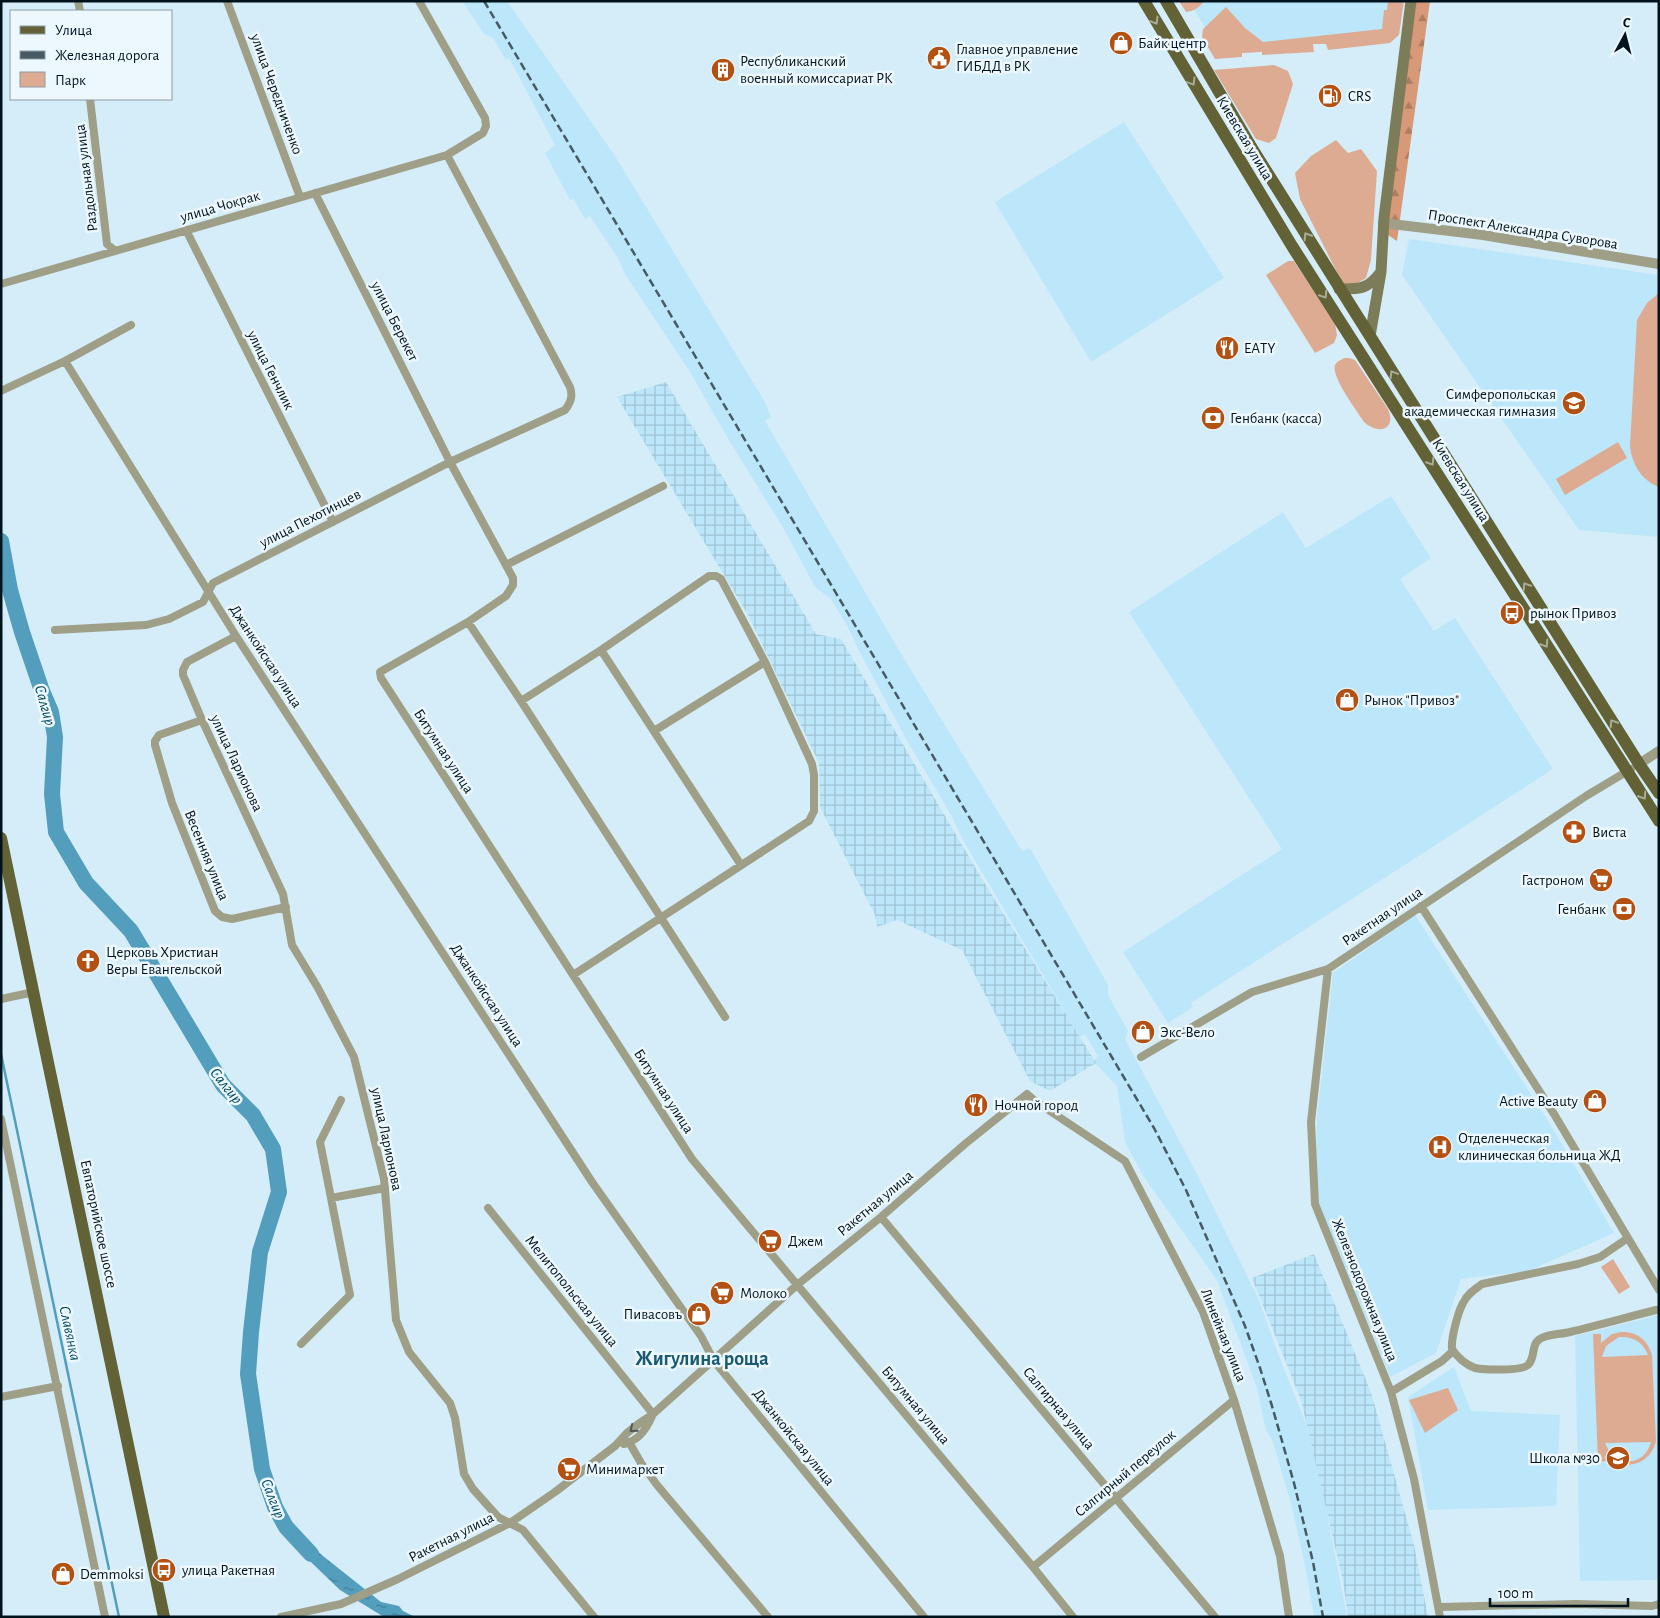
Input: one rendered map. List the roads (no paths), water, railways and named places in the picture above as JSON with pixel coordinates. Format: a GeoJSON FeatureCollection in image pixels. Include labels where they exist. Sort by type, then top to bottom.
{"type":"FeatureCollection","features":[{"type":"Feature","properties":{"kind":"main road","name":"Киевская улица"},"geometry":{"type":"LineString","coordinates":[[1144,1],[1292,246],[1659,821]]}},
{"type":"Feature","properties":{"kind":"main road","name":"Киевская улица"},"geometry":{"type":"LineString","coordinates":[[1166,1],[1253,150],[1339,289],[1659,793]]}},
{"type":"Feature","properties":{"kind":"main road"},"geometry":{"type":"LineString","coordinates":[[1370,336],[1381,272],[1384,223],[1411,1]]}},
{"type":"Feature","properties":{"kind":"main road"},"geometry":{"type":"LineString","coordinates":[[1339,289],[1366,288],[1381,272]]}},
{"type":"Feature","properties":{"kind":"main road","name":"Евпаторийское шоссе"},"geometry":{"type":"LineString","coordinates":[[1,838],[164,1617]]}},
{"type":"Feature","properties":{"kind":"street","name":"улица Чередниченко"},"geometry":{"type":"LineString","coordinates":[[227,1],[300,197]]}},
{"type":"Feature","properties":{"kind":"street","name":"улица Чокрак"},"geometry":{"type":"LineString","coordinates":[[1,284],[447,155],[483,133],[486,126],[485,118],[419,1]]}},
{"type":"Feature","properties":{"kind":"street"},"geometry":{"type":"LineString","coordinates":[[1167,41],[1183,30]]}},
{"type":"Feature","properties":{"kind":"street","name":"Раздольная улица"},"geometry":{"type":"LineString","coordinates":[[90,100],[107,244],[114,250]]}},
{"type":"Feature","properties":{"kind":"street","name":"улица Пехотинцев"},"geometry":{"type":"LineString","coordinates":[[55,630],[146,625],[168,619],[203,602],[213,583],[450,462],[565,410],[572,399],[570,387],[447,155]]}},
{"type":"Feature","properties":{"kind":"street","name":"улица Берекет"},"geometry":{"type":"LineString","coordinates":[[315,193],[450,462],[514,578],[513,585]]}},
{"type":"Feature","properties":{"kind":"street","name":"Проспект Александра Суворова"},"geometry":{"type":"LineString","coordinates":[[1384,223],[1482,236],[1659,264]]}},
{"type":"Feature","properties":{"kind":"street","name":"улица Генчлик"},"geometry":{"type":"LineString","coordinates":[[186,230],[332,522]]}},
{"type":"Feature","properties":{"kind":"street"},"geometry":{"type":"LineString","coordinates":[[1,391],[65,361],[131,325]]}},
{"type":"Feature","properties":{"kind":"street","name":"Джанкойская улица"},"geometry":{"type":"LineString","coordinates":[[65,361],[236,636],[592,1182],[701,1336],[714,1361],[924,1617]]}},
{"type":"Feature","properties":{"kind":"street"},"geometry":{"type":"LineString","coordinates":[[506,565],[663,486]]}},
{"type":"Feature","properties":{"kind":"street"},"geometry":{"type":"LineString","coordinates":[[521,701],[712,575],[721,579],[765,662],[812,764],[814,775],[814,811],[809,821],[573,975]]}},
{"type":"Feature","properties":{"kind":"street","name":"Битумная улица"},"geometry":{"type":"LineString","coordinates":[[513,585],[506,596],[468,622],[380,672],[379,675],[692,1159],[1073,1617]]}},
{"type":"Feature","properties":{"kind":"street"},"geometry":{"type":"LineString","coordinates":[[468,622],[725,1017]]}},
{"type":"Feature","properties":{"kind":"street","name":"улица Ларионова"},"geometry":{"type":"LineString","coordinates":[[236,636],[187,662],[183,670],[184,680],[283,894],[292,945],[318,988],[354,1058],[384,1179],[396,1320],[409,1352],[450,1403],[455,1418],[464,1474],[473,1489],[498,1517],[523,1530],[594,1617]]}},
{"type":"Feature","properties":{"kind":"street"},"geometry":{"type":"LineString","coordinates":[[601,650],[741,865]]}},
{"type":"Feature","properties":{"kind":"street"},"geometry":{"type":"LineString","coordinates":[[654,731],[765,662]]}},
{"type":"Feature","properties":{"kind":"street","name":"Весенняя улица"},"geometry":{"type":"LineString","coordinates":[[202,720],[159,734],[155,745],[172,803],[214,910],[218,915],[226,919],[232,919],[286,907]]}},
{"type":"Feature","properties":{"kind":"street"},"geometry":{"type":"LineString","coordinates":[[1639,764],[1659,751]]}},
{"type":"Feature","properties":{"kind":"street","name":"Ракетная улица"},"geometry":{"type":"LineString","coordinates":[[1141,1056],[1252,992],[1328,969],[1586,796],[1639,764]]}},
{"type":"Feature","properties":{"kind":"street"},"geometry":{"type":"LineString","coordinates":[[1421,906],[1554,1114],[1659,1290]]}},
{"type":"Feature","properties":{"kind":"street","name":"Железнодорожная улица"},"geometry":{"type":"LineString","coordinates":[[1328,969],[1311,1122],[1315,1204],[1391,1392],[1414,1479],[1440,1617]]}},
{"type":"Feature","properties":{"kind":"street"},"geometry":{"type":"LineString","coordinates":[[1,998],[34,992]]}},
{"type":"Feature","properties":{"kind":"street","name":"Ракетная улица"},"geometry":{"type":"LineString","coordinates":[[281,1617],[341,1604],[382,1587],[510,1523],[555,1492],[653,1414],[797,1285],[1027,1094]]}},
{"type":"Feature","properties":{"kind":"street","name":"Линейная улица"},"geometry":{"type":"LineString","coordinates":[[1027,1094],[1125,1160],[1203,1312],[1234,1400],[1280,1556],[1289,1617]]}},
{"type":"Feature","properties":{"kind":"street"},"geometry":{"type":"LineString","coordinates":[[300,1344],[350,1295],[320,1142],[341,1100]]}},
{"type":"Feature","properties":{"kind":"street"},"geometry":{"type":"LineString","coordinates":[[1,1119],[105,1617]]}},
{"type":"Feature","properties":{"kind":"street"},"geometry":{"type":"LineString","coordinates":[[331,1198],[385,1188]]}},
{"type":"Feature","properties":{"kind":"street","name":"Мелитопольская улица"},"geometry":{"type":"LineString","coordinates":[[488,1208],[653,1414]]}},
{"type":"Feature","properties":{"kind":"street","name":"Салгирная улица"},"geometry":{"type":"LineString","coordinates":[[881,1217],[1215,1617]]}},
{"type":"Feature","properties":{"kind":"street"},"geometry":{"type":"LineString","coordinates":[[1628,1238],[1600,1257],[1578,1264],[1482,1284],[1471,1292],[1463,1303],[1452,1342],[1453,1352],[1475,1368],[1519,1370],[1532,1360],[1533,1348],[1543,1337],[1656,1310]]}},
{"type":"Feature","properties":{"kind":"street"},"geometry":{"type":"LineString","coordinates":[[1391,1392],[1442,1361],[1453,1352]]}},
{"type":"Feature","properties":{"kind":"street"},"geometry":{"type":"LineString","coordinates":[[1,1397],[58,1386]]}},
{"type":"Feature","properties":{"kind":"street","name":"Салгирный переулок"},"geometry":{"type":"LineString","coordinates":[[1033,1567],[1234,1400]]}},
{"type":"Feature","properties":{"kind":"street","name":"Ракетная улица"},"geometry":{"type":"LineString","coordinates":[[615,1446],[629,1442],[641,1435],[648,1426],[653,1414]]}},
{"type":"Feature","properties":{"kind":"street"},"geometry":{"type":"LineString","coordinates":[[629,1442],[657,1485],[768,1617]]}},
{"type":"Feature","properties":{"kind":"street"},"geometry":{"type":"LineString","coordinates":[[1439,1607],[1576,1604],[1652,1606],[1659,1604]]}},
{"type":"Feature","properties":{"kind":"water"},"geometry":{"type":"Polygon","coordinates":[[[304,1539],[381,1602],[399,1606],[403,1611],[415,1617],[384,1617],[340,1590],[288,1540],[304,1539]]]}},
{"type":"Feature","properties":{"kind":"waterway","name":"Салгир"},"geometry":{"type":"LineString","coordinates":[[1,541],[10,590],[22,632],[51,712],[55,737],[52,794],[56,832],[86,883],[131,931],[223,1085],[253,1115],[273,1149],[279,1192],[260,1252],[248,1374],[262,1469],[275,1507],[286,1527],[311,1554]]}},
{"type":"Feature","properties":{"kind":"waterway","name":"Славянка"},"geometry":{"type":"LineString","coordinates":[[1,1054],[119,1617]]}},
{"type":"Feature","properties":{"kind":"railway"},"geometry":{"type":"LineString","coordinates":[[484,1],[1154,1128],[1186,1190],[1245,1326],[1260,1368],[1294,1483],[1313,1562],[1323,1617]]}},
{"type":"Feature","properties":{"kind":"place","name":"Байк центр"},"geometry":{"type":"Point","coordinates":[1121,43]}},
{"type":"Feature","properties":{"kind":"place","name":"Главное управление ГИБДД в РК"},"geometry":{"type":"Point","coordinates":[939,58]}},
{"type":"Feature","properties":{"kind":"place","name":"Республиканский военный комиссариат РК"},"geometry":{"type":"Point","coordinates":[723,70]}},
{"type":"Feature","properties":{"kind":"place","name":"CRS"},"geometry":{"type":"Point","coordinates":[1330,96]}},
{"type":"Feature","properties":{"kind":"place","name":"EАTY"},"geometry":{"type":"Point","coordinates":[1227,348]}},
{"type":"Feature","properties":{"kind":"place","name":"Симферопольская академическая гимназия"},"geometry":{"type":"Point","coordinates":[1574,403]}},
{"type":"Feature","properties":{"kind":"place","name":"Генбанк (касса)"},"geometry":{"type":"Point","coordinates":[1213,418]}},
{"type":"Feature","properties":{"kind":"place","name":"рынок Привоз"},"geometry":{"type":"Point","coordinates":[1512,613]}},
{"type":"Feature","properties":{"kind":"place","name":"Рынок \"Привоз\""},"geometry":{"type":"Point","coordinates":[1347,700]}},
{"type":"Feature","properties":{"kind":"place","name":"Виста"},"geometry":{"type":"Point","coordinates":[1574,832]}},
{"type":"Feature","properties":{"kind":"place","name":"Гастроном"},"geometry":{"type":"Point","coordinates":[1601,880]}},
{"type":"Feature","properties":{"kind":"place","name":"Генбанк"},"geometry":{"type":"Point","coordinates":[1624,909]}},
{"type":"Feature","properties":{"kind":"place","name":"Церковь Христиан Веры Евангельской"},"geometry":{"type":"Point","coordinates":[88,961]}},
{"type":"Feature","properties":{"kind":"place","name":"Экс-Вело"},"geometry":{"type":"Point","coordinates":[1143,1032]}},
{"type":"Feature","properties":{"kind":"place","name":"Active Beauty"},"geometry":{"type":"Point","coordinates":[1595,1101]}},
{"type":"Feature","properties":{"kind":"place","name":"Ночной город"},"geometry":{"type":"Point","coordinates":[976,1105]}},
{"type":"Feature","properties":{"kind":"place","name":"Отделенческая клиническая больница ЖД"},"geometry":{"type":"Point","coordinates":[1440,1147]}},
{"type":"Feature","properties":{"kind":"place","name":"Джем"},"geometry":{"type":"Point","coordinates":[770,1241]}},
{"type":"Feature","properties":{"kind":"place","name":"Молоко"},"geometry":{"type":"Point","coordinates":[722,1293]}},
{"type":"Feature","properties":{"kind":"place","name":"Пивасовъ"},"geometry":{"type":"Point","coordinates":[699,1314]}},
{"type":"Feature","properties":{"kind":"place","name":"Школа №30"},"geometry":{"type":"Point","coordinates":[1618,1458]}},
{"type":"Feature","properties":{"kind":"place","name":"Минимаркет"},"geometry":{"type":"Point","coordinates":[569,1469]}},
{"type":"Feature","properties":{"kind":"place","name":"улица Ракетная"},"geometry":{"type":"Point","coordinates":[164,1570]}},
{"type":"Feature","properties":{"kind":"place","name":"Demmoksi"},"geometry":{"type":"Point","coordinates":[63,1574]}},
{"type":"Feature","properties":{"kind":"district","name":"Жигулина роща"},"geometry":{"type":"Point","coordinates":[702,1358]}}]}
